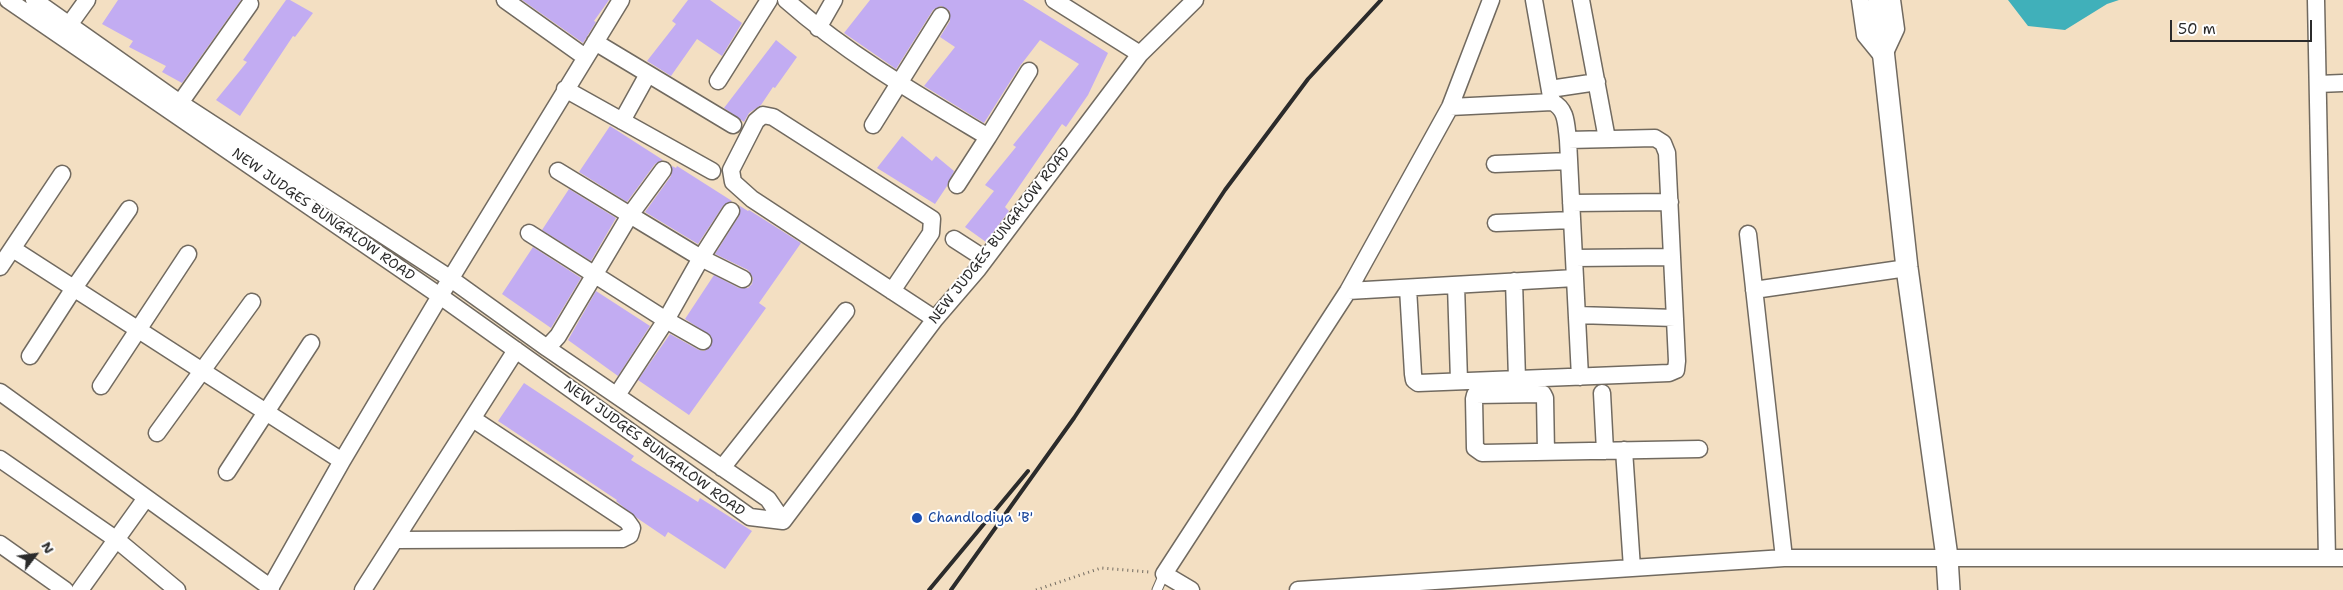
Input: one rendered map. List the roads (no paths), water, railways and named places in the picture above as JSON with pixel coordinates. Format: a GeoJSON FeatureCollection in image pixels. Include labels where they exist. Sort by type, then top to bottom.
{"type":"FeatureCollection","features":[{"type":"Feature","properties":{"kind":"street","name":"NEW JUDGES BUNGALOW ROAD"},"geometry":{"type":"LineString","coordinates":[[8,0],[440,296],[750,517],[784,521],[935,320],[986,259],[1140,54],[1195,0]]}},
{"type":"Feature","properties":{"kind":"street"},"geometry":{"type":"LineString","coordinates":[[34,0],[180,102],[451,279],[546,348],[768,499],[784,521]]}},
{"type":"Feature","properties":{"kind":"street"},"geometry":{"type":"LineString","coordinates":[[70,25],[87,0]]}},
{"type":"Feature","properties":{"kind":"street"},"geometry":{"type":"LineString","coordinates":[[505,0],[585,57]]}},
{"type":"Feature","properties":{"kind":"street"},"geometry":{"type":"LineString","coordinates":[[0,392],[270,589],[342,461],[440,296],[621,0]]}},
{"type":"Feature","properties":{"kind":"street"},"geometry":{"type":"LineString","coordinates":[[718,81],[769,0]]}},
{"type":"Feature","properties":{"kind":"street"},"geometry":{"type":"LineString","coordinates":[[786,0],[818,28],[899,84],[988,137]]}},
{"type":"Feature","properties":{"kind":"street"},"geometry":{"type":"LineString","coordinates":[[818,28],[834,0]]}},
{"type":"Feature","properties":{"kind":"street"},"geometry":{"type":"LineString","coordinates":[[1054,0],[1140,54]]}},
{"type":"Feature","properties":{"kind":"street"},"geometry":{"type":"LineString","coordinates":[[1191,590],[1164,574],[1348,291],[1450,107],[1491,0]]}},
{"type":"Feature","properties":{"kind":"street"},"geometry":{"type":"LineString","coordinates":[[1534,0],[1551,96],[1565,115],[1568,140],[1580,377]]}},
{"type":"Feature","properties":{"kind":"street"},"geometry":{"type":"LineString","coordinates":[[1581,0],[1601,77]]}},
{"type":"Feature","properties":{"kind":"street"},"geometry":{"type":"LineString","coordinates":[[1591,0],[1607,139]]}},
{"type":"Feature","properties":{"kind":"street"},"geometry":{"type":"LineString","coordinates":[[2316,0],[2326,558]]}},
{"type":"Feature","properties":{"kind":"street"},"geometry":{"type":"LineString","coordinates":[[1876,1],[1907,268],[1947,557],[1949,590]]}},
{"type":"Feature","properties":{"kind":"street"},"geometry":{"type":"LineString","coordinates":[[180,102],[250,4]]}},
{"type":"Feature","properties":{"kind":"street"},"geometry":{"type":"LineString","coordinates":[[873,124],[941,16]]}},
{"type":"Feature","properties":{"kind":"street"},"geometry":{"type":"LineString","coordinates":[[595,42],[733,125]]}},
{"type":"Feature","properties":{"kind":"street"},"geometry":{"type":"LineString","coordinates":[[957,185],[1029,70]]}},
{"type":"Feature","properties":{"kind":"street"},"geometry":{"type":"LineString","coordinates":[[622,121],[648,74]]}},
{"type":"Feature","properties":{"kind":"street"},"geometry":{"type":"LineString","coordinates":[[1450,107],[1551,96],[1601,77]]}},
{"type":"Feature","properties":{"kind":"street"},"geometry":{"type":"LineString","coordinates":[[2318,84],[2343,83]]}},
{"type":"Feature","properties":{"kind":"street"},"geometry":{"type":"LineString","coordinates":[[565,90],[712,170]]}},
{"type":"Feature","properties":{"kind":"street"},"geometry":{"type":"LineString","coordinates":[[892,291],[930,233],[932,219],[773,117],[763,115],[756,121],[732,170],[733,182],[752,199],[935,320]]}},
{"type":"Feature","properties":{"kind":"street"},"geometry":{"type":"LineString","coordinates":[[1408,288],[1414,380],[1418,383],[1669,373],[1676,370],[1676,318],[1668,153],[1663,143],[1655,138],[1568,140]]}},
{"type":"Feature","properties":{"kind":"street"},"geometry":{"type":"LineString","coordinates":[[1495,164],[1569,161]]}},
{"type":"Feature","properties":{"kind":"street"},"geometry":{"type":"LineString","coordinates":[[546,348],[558,336],[630,215],[664,170]]}},
{"type":"Feature","properties":{"kind":"street"},"geometry":{"type":"LineString","coordinates":[[558,171],[701,258],[743,279]]}},
{"type":"Feature","properties":{"kind":"street"},"geometry":{"type":"LineString","coordinates":[[0,268],[62,174]]}},
{"type":"Feature","properties":{"kind":"street"},"geometry":{"type":"LineString","coordinates":[[1571,203],[1670,202]]}},
{"type":"Feature","properties":{"kind":"street"},"geometry":{"type":"LineString","coordinates":[[30,356],[129,209]]}},
{"type":"Feature","properties":{"kind":"street"},"geometry":{"type":"LineString","coordinates":[[617,395],[666,320],[731,210]]}},
{"type":"Feature","properties":{"kind":"street"},"geometry":{"type":"LineString","coordinates":[[1496,223],[1572,220]]}},
{"type":"Feature","properties":{"kind":"street"},"geometry":{"type":"LineString","coordinates":[[529,233],[666,320],[703,341]]}},
{"type":"Feature","properties":{"kind":"street"},"geometry":{"type":"LineString","coordinates":[[1748,234],[1784,558]]}},
{"type":"Feature","properties":{"kind":"street"},"geometry":{"type":"LineString","coordinates":[[954,239],[986,259]]}},
{"type":"Feature","properties":{"kind":"street"},"geometry":{"type":"LineString","coordinates":[[13,249],[342,461]]}},
{"type":"Feature","properties":{"kind":"street"},"geometry":{"type":"LineString","coordinates":[[101,386],[188,254]]}},
{"type":"Feature","properties":{"kind":"street"},"geometry":{"type":"LineString","coordinates":[[1574,258],[1672,257]]}},
{"type":"Feature","properties":{"kind":"street"},"geometry":{"type":"LineString","coordinates":[[1754,290],[1907,268]]}},
{"type":"Feature","properties":{"kind":"street"},"geometry":{"type":"LineString","coordinates":[[1348,291],[1574,278]]}},
{"type":"Feature","properties":{"kind":"street"},"geometry":{"type":"LineString","coordinates":[[1514,281],[1517,379]]}},
{"type":"Feature","properties":{"kind":"street"},"geometry":{"type":"LineString","coordinates":[[1456,285],[1459,381]]}},
{"type":"Feature","properties":{"kind":"street"},"geometry":{"type":"LineString","coordinates":[[157,433],[252,302]]}},
{"type":"Feature","properties":{"kind":"street"},"geometry":{"type":"LineString","coordinates":[[722,468],[846,311]]}},
{"type":"Feature","properties":{"kind":"street"},"geometry":{"type":"LineString","coordinates":[[1577,315],[1676,318]]}},
{"type":"Feature","properties":{"kind":"street"},"geometry":{"type":"LineString","coordinates":[[227,472],[311,343]]}},
{"type":"Feature","properties":{"kind":"street"},"geometry":{"type":"LineString","coordinates":[[363,590],[516,350]]}},
{"type":"Feature","properties":{"kind":"street"},"geometry":{"type":"LineString","coordinates":[[1602,393],[1604,451]]}},
{"type":"Feature","properties":{"kind":"street"},"geometry":{"type":"LineString","coordinates":[[1546,452],[1545,398],[1543,394],[1476,395],[1474,398],[1475,448],[1478,452],[1546,452],[1700,449]]}},
{"type":"Feature","properties":{"kind":"street"},"geometry":{"type":"LineString","coordinates":[[395,540],[622,539],[630,534],[632,528],[627,521],[473,419]]}},
{"type":"Feature","properties":{"kind":"street"},"geometry":{"type":"LineString","coordinates":[[1624,450],[1632,568]]}},
{"type":"Feature","properties":{"kind":"street"},"geometry":{"type":"LineString","coordinates":[[0,459],[117,540],[177,590]]}},
{"type":"Feature","properties":{"kind":"street"},"geometry":{"type":"LineString","coordinates":[[80,590],[146,498]]}},
{"type":"Feature","properties":{"kind":"street"},"geometry":{"type":"LineString","coordinates":[[0,544],[65,590]]}},
{"type":"Feature","properties":{"kind":"street"},"geometry":{"type":"LineString","coordinates":[[1298,590],[1784,558],[2343,558]]}},
{"type":"Feature","properties":{"kind":"lane"},"geometry":{"type":"LineString","coordinates":[[1157,590],[1164,574]]}},
{"type":"Feature","properties":{"kind":"water"},"geometry":{"type":"Polygon","coordinates":[[[2008,0],[2119,0],[2107,4],[2065,30],[2028,26],[2008,0]]]}},
{"type":"Feature","properties":{"kind":"railway"},"geometry":{"type":"LineString","coordinates":[[951,590],[1074,418],[1225,190],[1308,79],[1381,0]]}},
{"type":"Feature","properties":{"kind":"railway"},"geometry":{"type":"LineString","coordinates":[[929,590],[1028,471]]}},
{"type":"Feature","properties":{"kind":"place","name":"Chandlodiya 'B'"},"geometry":{"type":"Point","coordinates":[917,518]}}]}
